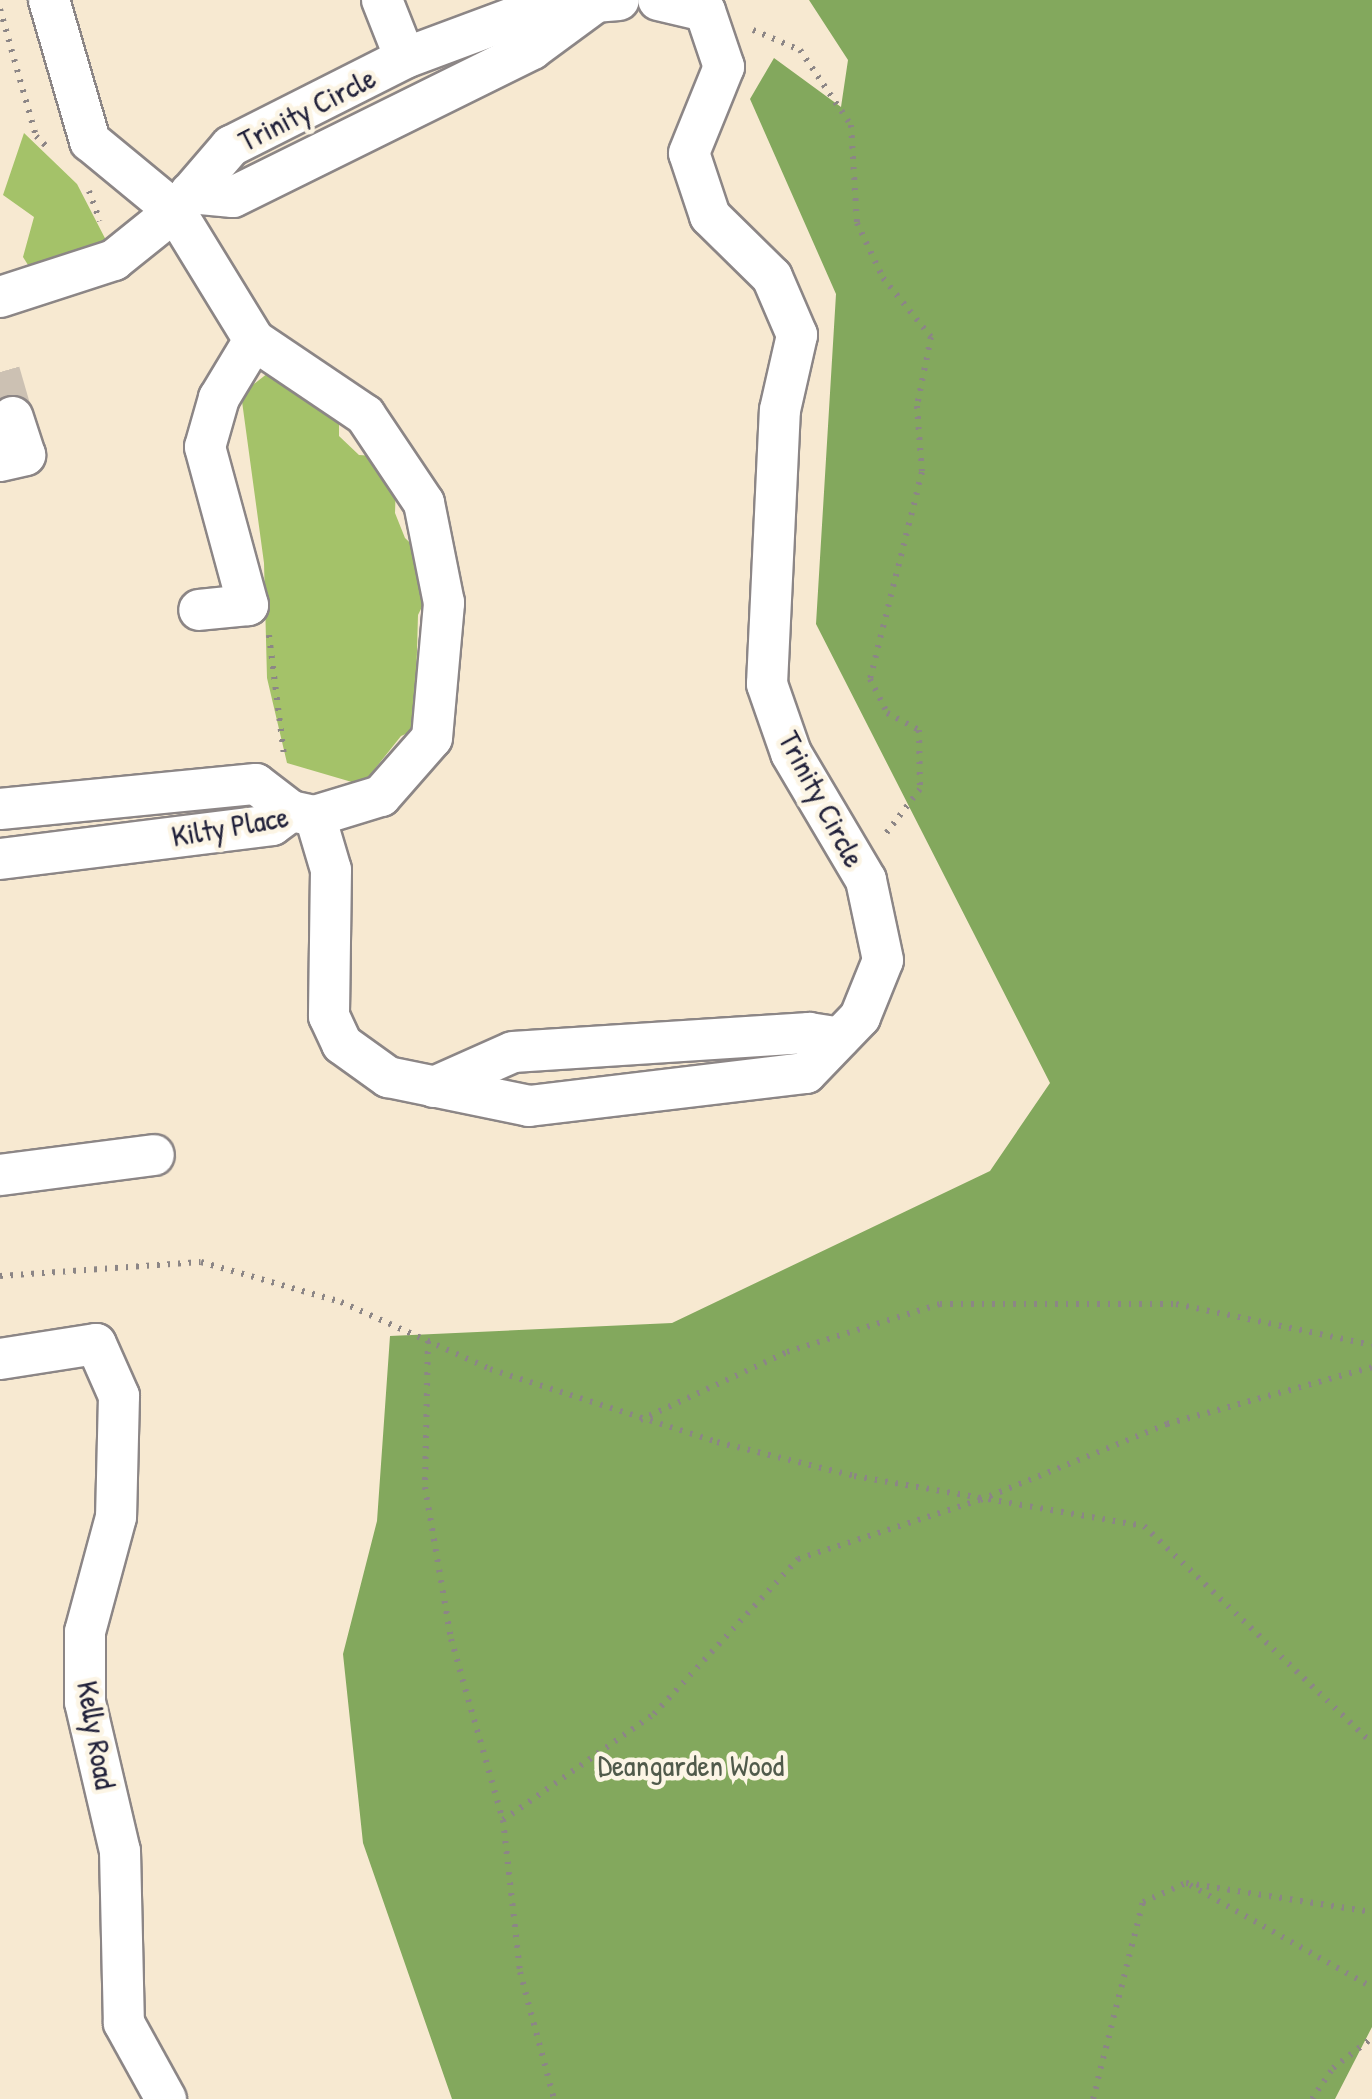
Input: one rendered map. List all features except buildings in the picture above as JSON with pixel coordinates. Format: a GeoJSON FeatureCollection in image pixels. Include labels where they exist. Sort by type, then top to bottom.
{"type":"FeatureCollection","features":[{"type":"Feature","properties":{"kind":"street"},"geometry":{"type":"LineString","coordinates":[[49,0],[90,141],[183,202],[254,340],[219,398],[205,447],[248,605],[198,610]]}},
{"type":"Feature","properties":{"kind":"street","name":"Trinity Circle"},"geometry":{"type":"LineString","coordinates":[[382,0],[405,58]]}},
{"type":"Feature","properties":{"kind":"street"},"geometry":{"type":"LineString","coordinates":[[658,0],[709,5]]}},
{"type":"Feature","properties":{"kind":"street"},"geometry":{"type":"LineString","coordinates":[[183,202],[234,197],[532,50],[607,1]]}},
{"type":"Feature","properties":{"kind":"street","name":"Trinity Circle"},"geometry":{"type":"LineString","coordinates":[[5,285],[114,260],[183,202],[231,146],[405,58],[545,6],[607,1]]}},
{"type":"Feature","properties":{"kind":"street","name":"Trinity Circle"},"geometry":{"type":"LineString","coordinates":[[303,813],[331,870],[330,1016],[342,1044],[388,1076],[529,1106],[806,1073],[860,1017],[883,960],[866,880],[791,753],[767,684],[780,410],[797,335],[772,278],[710,216],[689,153],[724,67],[709,5]]}},
{"type":"Feature","properties":{"kind":"street","name":"Kilty Place"},"geometry":{"type":"LineString","coordinates":[[0,858],[272,824],[381,796],[432,738],[444,603],[424,503],[366,416],[254,340]]}},
{"type":"Feature","properties":{"kind":"street"},"geometry":{"type":"LineString","coordinates":[[0,462],[25,455],[13,417]]}},
{"type":"Feature","properties":{"kind":"street"},"geometry":{"type":"LineString","coordinates":[[0,809],[256,784],[303,813]]}},
{"type":"Feature","properties":{"kind":"street"},"geometry":{"type":"LineString","coordinates":[[434,1086],[513,1052],[809,1033],[840,1038]]}},
{"type":"Feature","properties":{"kind":"street"},"geometry":{"type":"LineString","coordinates":[[0,1175],[154,1155]]}},
{"type":"Feature","properties":{"kind":"street","name":"Kelly Road"},"geometry":{"type":"LineString","coordinates":[[0,1360],[96,1344],[118,1396],[116,1516],[84,1632],[86,1702],[120,1852],[124,2023],[166,2099]]}},
{"type":"Feature","properties":{"kind":"path"},"geometry":{"type":"LineString","coordinates":[[709,5],[800,50],[850,125],[857,223],[883,278],[930,338],[917,406],[922,472],[870,679],[888,713],[919,730],[920,789],[883,838],[866,880]]}},
{"type":"Feature","properties":{"kind":"path"},"geometry":{"type":"LineString","coordinates":[[248,605],[268,635],[303,813]]}},
{"type":"Feature","properties":{"kind":"path"},"geometry":{"type":"LineString","coordinates":[[0,1276],[201,1262],[341,1302],[428,1341],[640,1420],[854,1476],[1144,1526],[1372,1743]]}},
{"type":"Feature","properties":{"kind":"path"},"geometry":{"type":"LineString","coordinates":[[640,1420],[787,1352],[940,1304],[1176,1304],[1372,1344]]}},
{"type":"Feature","properties":{"kind":"path"},"geometry":{"type":"LineString","coordinates":[[428,1341],[425,1486],[451,1639],[504,1820],[520,1972],[554,2099]]}},
{"type":"Feature","properties":{"kind":"path"},"geometry":{"type":"LineString","coordinates":[[504,1820],[654,1714],[798,1559],[980,1500],[1166,1424],[1372,1367]]}},
{"type":"Feature","properties":{"kind":"path"},"geometry":{"type":"LineString","coordinates":[[1093,2099],[1144,1902],[1186,1883],[1372,1912]]}},
{"type":"Feature","properties":{"kind":"path"},"geometry":{"type":"LineString","coordinates":[[1186,1883],[1372,1987]]}},
{"type":"Feature","properties":{"kind":"path"},"geometry":{"type":"LineString","coordinates":[[1312,2099],[1333,2068],[1372,2038]]}},
{"type":"Feature","properties":{"kind":"green space","name":"Deangarden Wood"},"geometry":{"type":"Polygon","coordinates":[[[809,0],[1372,0],[1372,2027],[1335,2099],[452,2099],[363,1843],[343,1654],[377,1521],[390,1336],[672,1323],[990,1171],[1050,1083],[816,624],[836,294],[750,99],[774,58],[841,107],[848,60],[809,0]]]}},
{"type":"Feature","properties":{"kind":"green space"},"geometry":{"type":"Polygon","coordinates":[[[24,133],[77,184],[109,246],[45,268],[28,265],[23,257],[34,217],[3,195],[24,133]]]}},
{"type":"Feature","properties":{"kind":"green space"},"geometry":{"type":"Polygon","coordinates":[[[268,373],[339,419],[339,436],[359,455],[375,456],[396,481],[395,513],[405,538],[426,558],[432,586],[418,615],[416,685],[424,726],[401,736],[362,785],[287,763],[267,678],[264,563],[241,394],[268,373]]]}},
{"type":"Feature","properties":{"kind":"tunnel"},"geometry":{"type":"LineString","coordinates":[[0,372],[13,417]]}}]}
